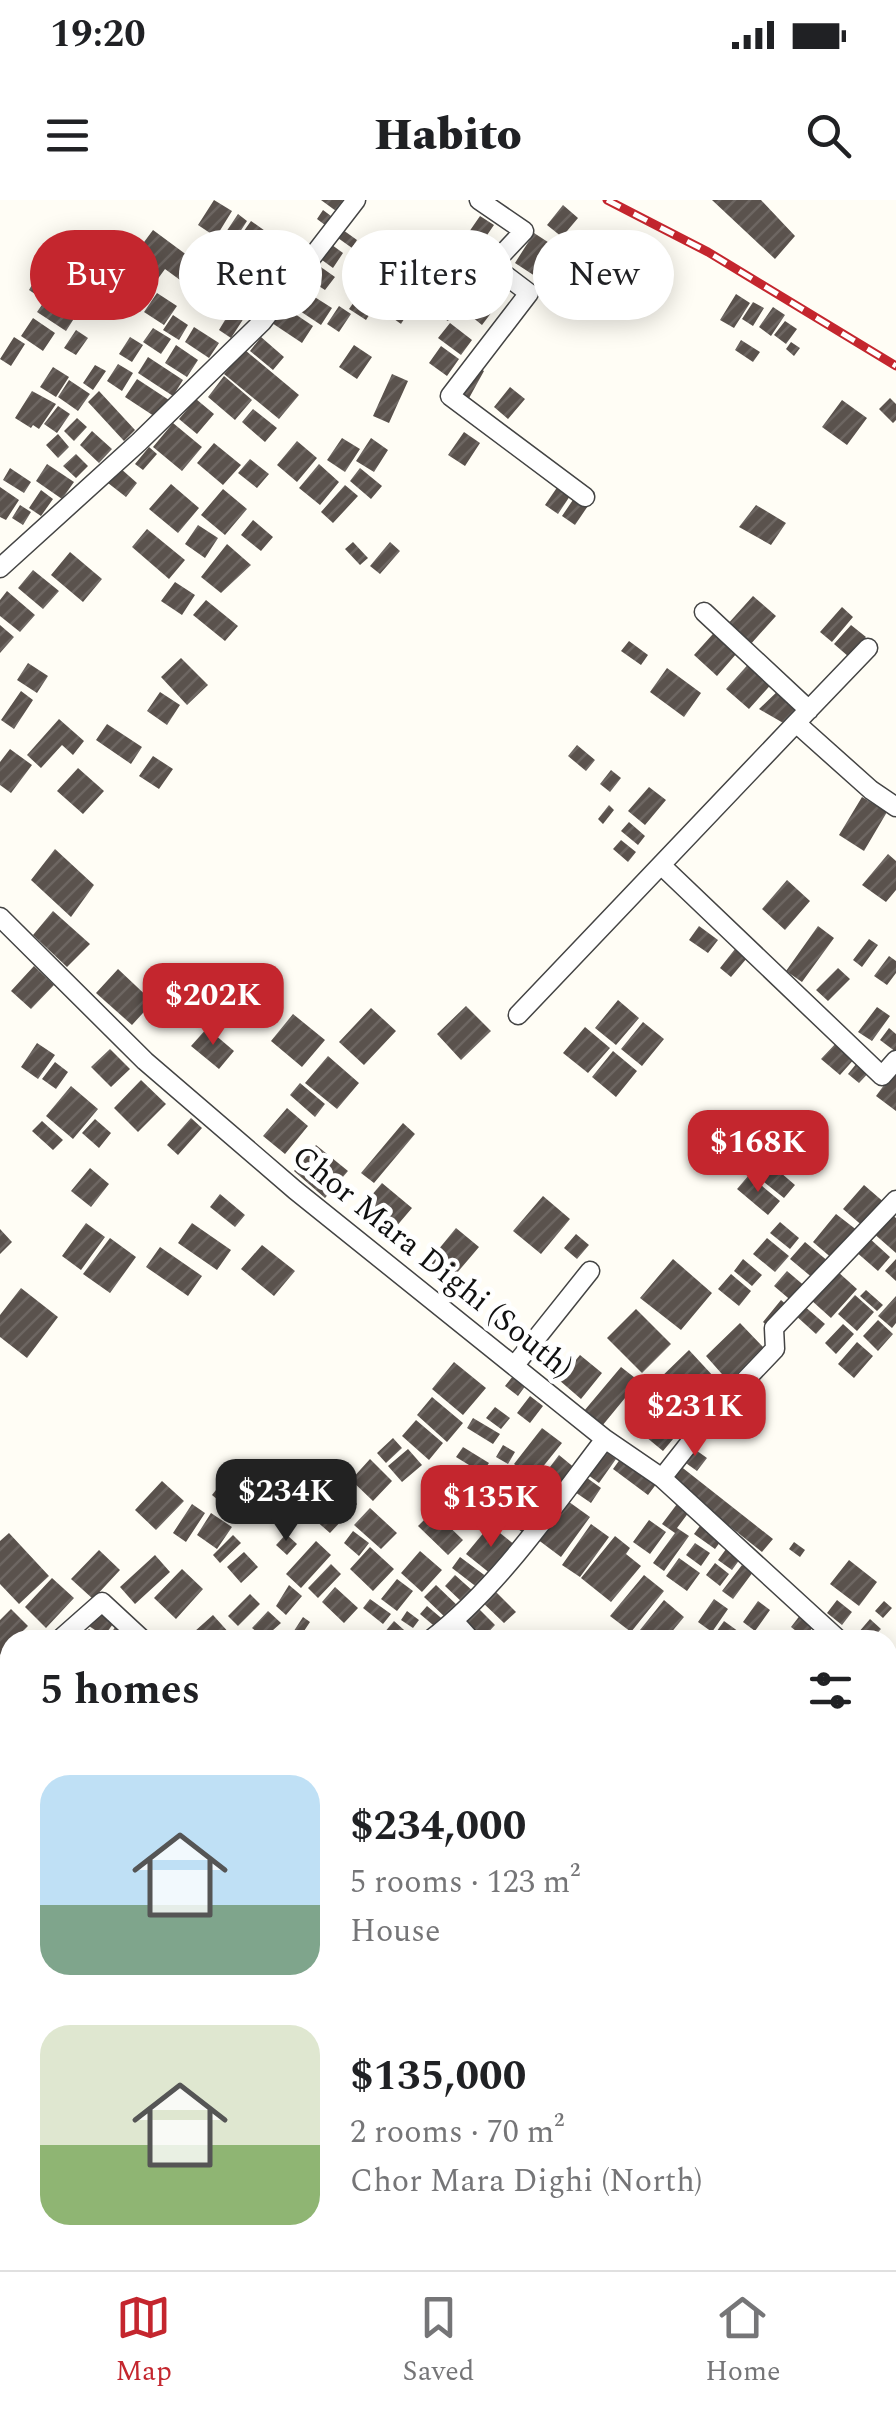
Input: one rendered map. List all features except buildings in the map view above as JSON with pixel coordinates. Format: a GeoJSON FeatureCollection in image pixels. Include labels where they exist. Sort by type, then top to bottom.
{"type":"FeatureCollection","features":[{"type":"Feature","properties":{"kind":"street"},"geometry":{"type":"LineString","coordinates":[[0,568],[139,442],[262,322],[356,200]]}},
{"type":"Feature","properties":{"kind":"street"},"geometry":{"type":"LineString","coordinates":[[479,200],[524,230],[492,265],[530,293],[450,396],[585,497]]}},
{"type":"Feature","properties":{"kind":"street"},"geometry":{"type":"LineString","coordinates":[[704,612],[871,790],[896,807]]}},
{"type":"Feature","properties":{"kind":"street"},"geometry":{"type":"LineString","coordinates":[[518,1015],[868,648]]}},
{"type":"Feature","properties":{"kind":"street"},"geometry":{"type":"LineString","coordinates":[[661,865],[882,1076],[896,1060]]}},
{"type":"Feature","properties":{"kind":"street","name":"Chor Mara Dighi (South)"},"geometry":{"type":"LineString","coordinates":[[0,917],[144,1061],[295,1190],[605,1439],[662,1478],[828,1630]]}},
{"type":"Feature","properties":{"kind":"street"},"geometry":{"type":"LineString","coordinates":[[662,1478],[710,1416],[775,1348],[774,1328],[896,1200]]}},
{"type":"Feature","properties":{"kind":"street"},"geometry":{"type":"LineString","coordinates":[[515,1365],[590,1271]]}},
{"type":"Feature","properties":{"kind":"street"},"geometry":{"type":"LineString","coordinates":[[443,1630],[537,1527],[605,1439]]}},
{"type":"Feature","properties":{"kind":"street"},"geometry":{"type":"LineString","coordinates":[[70,1630],[102,1602],[132,1630]]}},
{"type":"Feature","properties":{"kind":"street"},"geometry":{"type":"LineString","coordinates":[[454,1622],[462,1630]]}},
{"type":"Feature","properties":{"kind":"railway"},"geometry":{"type":"LineString","coordinates":[[607,200],[708,252],[896,366]]}}]}
